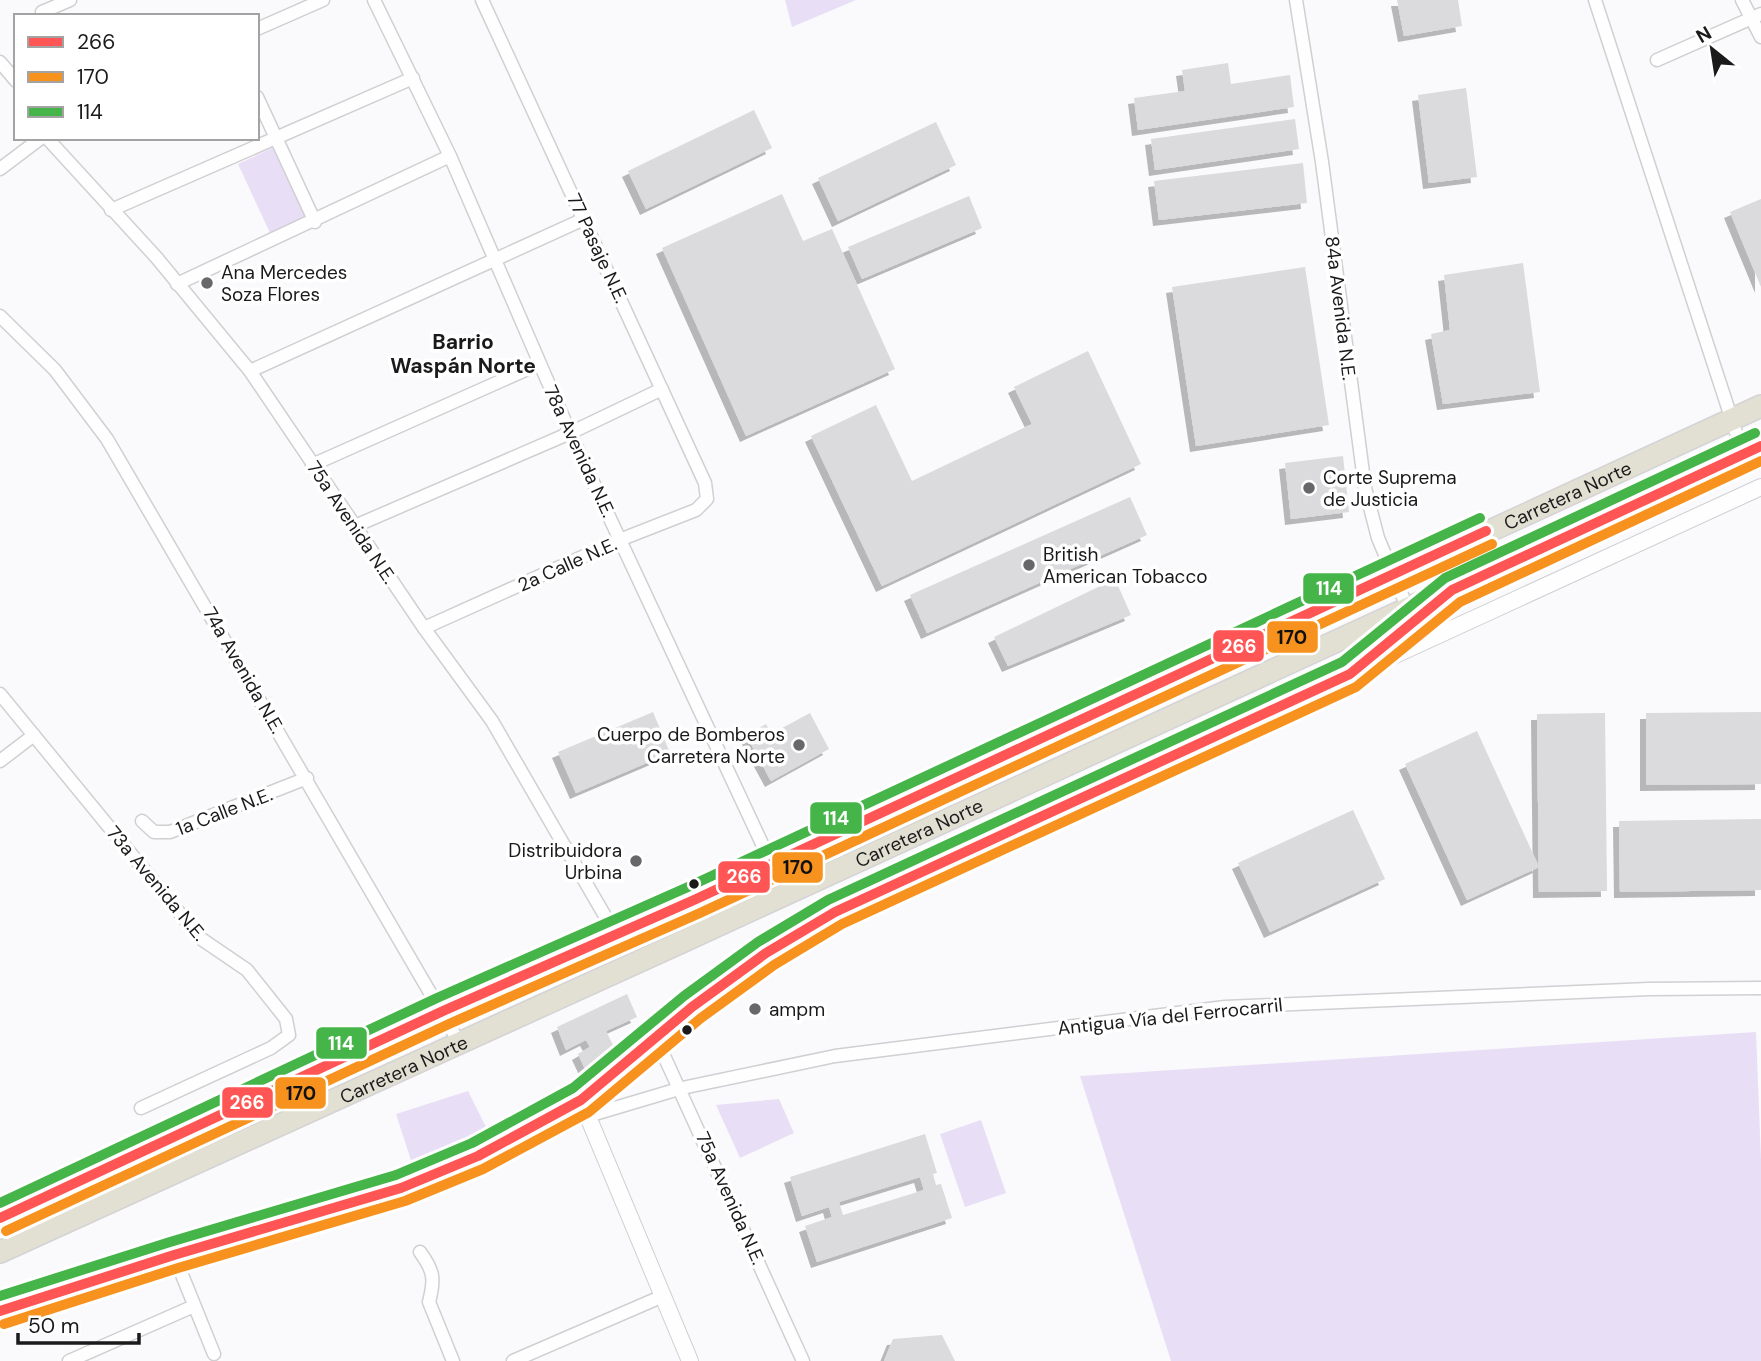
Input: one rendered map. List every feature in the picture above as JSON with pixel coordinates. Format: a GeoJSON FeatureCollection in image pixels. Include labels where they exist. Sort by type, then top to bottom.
{"type":"FeatureCollection","features":[{"type":"Feature","properties":{"kind":"highway","name":"Carretera Norte"},"geometry":{"type":"LineString","coordinates":[[0,1217],[1761,406]]}},
{"type":"Feature","properties":{"kind":"highway","name":"Carretera Norte"},"geometry":{"type":"LineString","coordinates":[[0,1252],[380,1081],[1030,779],[1451,590],[1752,450]]}},
{"type":"Feature","properties":{"kind":"highway"},"geometry":{"type":"LineString","coordinates":[[1350,674],[1451,590]]}},
{"type":"Feature","properties":{"kind":"street"},"geometry":{"type":"LineString","coordinates":[[41,9],[70,0]]}},
{"type":"Feature","properties":{"kind":"street"},"geometry":{"type":"LineString","coordinates":[[259,28],[307,3],[323,0]]}},
{"type":"Feature","properties":{"kind":"street","name":"78a Avenida N.E."},"geometry":{"type":"LineString","coordinates":[[373,0],[450,156],[570,433],[622,539],[771,863]]}},
{"type":"Feature","properties":{"kind":"street","name":"77 Pasaje N.E."},"geometry":{"type":"LineString","coordinates":[[482,0],[705,484],[707,499]]}},
{"type":"Feature","properties":{"kind":"street","name":"84a Avenida N.E."},"geometry":{"type":"LineString","coordinates":[[1296,0],[1322,162],[1365,488],[1393,574],[1408,609]]}},
{"type":"Feature","properties":{"kind":"street"},"geometry":{"type":"LineString","coordinates":[[1595,0],[1732,419],[1752,450]]}},
{"type":"Feature","properties":{"kind":"street"},"geometry":{"type":"LineString","coordinates":[[1742,0],[1756,16],[1761,37]]}},
{"type":"Feature","properties":{"kind":"street"},"geometry":{"type":"LineString","coordinates":[[1657,60],[1756,16]]}},
{"type":"Feature","properties":{"kind":"street"},"geometry":{"type":"LineString","coordinates":[[111,210],[413,78]]}},
{"type":"Feature","properties":{"kind":"street"},"geometry":{"type":"LineString","coordinates":[[259,101],[316,222]]}},
{"type":"Feature","properties":{"kind":"street"},"geometry":{"type":"LineString","coordinates":[[0,169],[38,140]]}},
{"type":"Feature","properties":{"kind":"street","name":"75a Avenida N.E."},"geometry":{"type":"LineString","coordinates":[[49,140],[250,371],[424,628],[492,721],[617,935]]}},
{"type":"Feature","properties":{"kind":"street"},"geometry":{"type":"LineString","coordinates":[[177,284],[316,222],[450,156]]}},
{"type":"Feature","properties":{"kind":"street"},"geometry":{"type":"LineString","coordinates":[[250,371],[584,219]]}},
{"type":"Feature","properties":{"kind":"street","name":"74a Avenida N.E."},"geometry":{"type":"LineString","coordinates":[[4,320],[55,370],[107,439],[460,1044]]}},
{"type":"Feature","properties":{"kind":"street"},"geometry":{"type":"LineString","coordinates":[[312,465],[539,364]]}},
{"type":"Feature","properties":{"kind":"street"},"geometry":{"type":"LineString","coordinates":[[355,526],[662,390]]}},
{"type":"Feature","properties":{"kind":"street"},"geometry":{"type":"LineString","coordinates":[[0,1311],[174,1255],[407,1186],[478,1156],[581,1101],[655,1036],[766,953],[835,912],[1761,487]]}},
{"type":"Feature","properties":{"kind":"street","name":"2a Calle N.E."},"geometry":{"type":"LineString","coordinates":[[424,628],[622,539],[696,510],[707,499]]}},
{"type":"Feature","properties":{"kind":"street","name":"73a Avenida N.E."},"geometry":{"type":"LineString","coordinates":[[0,694],[200,938],[247,970],[286,1019],[289,1035],[271,1048],[141,1108]]}},
{"type":"Feature","properties":{"kind":"street"},"geometry":{"type":"LineString","coordinates":[[0,761],[34,735]]}},
{"type":"Feature","properties":{"kind":"street","name":"1a Calle N.E."},"geometry":{"type":"LineString","coordinates":[[142,821],[154,832],[170,832],[307,778]]}},
{"type":"Feature","properties":{"kind":"street","name":"Antigua Vía del Ferrocarril"},"geometry":{"type":"LineString","coordinates":[[588,1116],[682,1088],[835,1056],[1225,1007],[1649,989],[1761,988]]}},
{"type":"Feature","properties":{"kind":"street","name":"75a Avenida N.E."},"geometry":{"type":"LineString","coordinates":[[655,1036],[682,1088],[803,1361]]}},
{"type":"Feature","properties":{"kind":"street"},"geometry":{"type":"LineString","coordinates":[[581,1101],[690,1361]]}},
{"type":"Feature","properties":{"kind":"street"},"geometry":{"type":"LineString","coordinates":[[420,1252],[433,1271],[435,1282],[429,1301],[453,1361]]}},
{"type":"Feature","properties":{"kind":"street"},"geometry":{"type":"LineString","coordinates":[[174,1255],[214,1354]]}},
{"type":"Feature","properties":{"kind":"street"},"geometry":{"type":"LineString","coordinates":[[513,1361],[663,1296]]}},
{"type":"Feature","properties":{"kind":"street"},"geometry":{"type":"LineString","coordinates":[[69,1361],[194,1306]]}},
{"type":"Feature","properties":{"kind":"shaded area"},"geometry":{"type":"Polygon","coordinates":[[[785,0],[856,0],[792,27],[785,0]]]}},
{"type":"Feature","properties":{"kind":"shaded area"},"geometry":{"type":"Polygon","coordinates":[[[277,146],[309,215],[270,233],[238,164],[277,146]]]}},
{"type":"Feature","properties":{"kind":"shaded area"},"geometry":{"type":"Polygon","coordinates":[[[1756,1032],[1761,1160],[1761,1361],[1171,1361],[1080,1076],[1756,1032]]]}},
{"type":"Feature","properties":{"kind":"shaded area"},"geometry":{"type":"Polygon","coordinates":[[[468,1091],[496,1147],[418,1182],[396,1114],[468,1091]]]}},
{"type":"Feature","properties":{"kind":"shaded area"},"geometry":{"type":"Polygon","coordinates":[[[779,1099],[794,1133],[740,1158],[716,1105],[779,1099]]]}},
{"type":"Feature","properties":{"kind":"shaded area"},"geometry":{"type":"Polygon","coordinates":[[[981,1120],[1006,1193],[965,1207],[940,1134],[981,1120]]]}},
{"type":"Feature","properties":{"kind":"building"},"geometry":{"type":"Polygon","coordinates":[[[1397,0],[1458,0],[1462,26],[1404,36],[1397,0]]]}},
{"type":"Feature","properties":{"kind":"building"},"geometry":{"type":"Polygon","coordinates":[[[1228,63],[1231,84],[1290,75],[1294,107],[1138,130],[1134,98],[1185,91],[1182,70],[1228,63]]]}},
{"type":"Feature","properties":{"kind":"building"},"geometry":{"type":"Polygon","coordinates":[[[1466,88],[1477,177],[1429,183],[1418,95],[1466,88]]]}},
{"type":"Feature","properties":{"kind":"building"},"geometry":{"type":"Polygon","coordinates":[[[754,110],[772,148],[646,209],[628,171],[754,110]]]}},
{"type":"Feature","properties":{"kind":"building"},"geometry":{"type":"Polygon","coordinates":[[[1295,119],[1299,149],[1155,170],[1151,139],[1295,119]]]}},
{"type":"Feature","properties":{"kind":"building"},"geometry":{"type":"Polygon","coordinates":[[[936,122],[956,165],[838,221],[818,178],[936,122]]]}},
{"type":"Feature","properties":{"kind":"building"},"geometry":{"type":"Polygon","coordinates":[[[1303,163],[1307,203],[1159,220],[1154,181],[1303,163]]]}},
{"type":"Feature","properties":{"kind":"building"},"geometry":{"type":"Polygon","coordinates":[[[782,194],[803,241],[832,229],[895,369],[746,436],[662,248],[782,194]]]}},
{"type":"Feature","properties":{"kind":"building"},"geometry":{"type":"Polygon","coordinates":[[[969,196],[982,228],[862,279],[848,247],[969,196]]]}},
{"type":"Feature","properties":{"kind":"building"},"geometry":{"type":"Polygon","coordinates":[[[1761,199],[1761,287],[1730,212],[1761,199]]]}},
{"type":"Feature","properties":{"kind":"building"},"geometry":{"type":"Polygon","coordinates":[[[1523,263],[1540,392],[1443,404],[1431,334],[1450,330],[1444,275],[1523,263]]]}},
{"type":"Feature","properties":{"kind":"building"},"geometry":{"type":"Polygon","coordinates":[[[1305,267],[1329,425],[1196,446],[1172,287],[1305,267]]]}},
{"type":"Feature","properties":{"kind":"building"},"geometry":{"type":"Polygon","coordinates":[[[1088,351],[1141,464],[882,586],[811,436],[876,405],[912,481],[1032,424],[1014,387],[1088,351]]]}},
{"type":"Feature","properties":{"kind":"building"},"geometry":{"type":"Polygon","coordinates":[[[1343,456],[1349,512],[1291,519],[1285,463],[1343,456]]]}},
{"type":"Feature","properties":{"kind":"building","name":"British American Tobacco"},"geometry":{"type":"Polygon","coordinates":[[[1130,497],[1147,535],[927,633],[910,595],[1130,497]]]}},
{"type":"Feature","properties":{"kind":"building"},"geometry":{"type":"Polygon","coordinates":[[[1115,579],[1131,615],[1008,666],[994,637],[1115,579]]]}},
{"type":"Feature","properties":{"kind":"building"},"geometry":{"type":"Polygon","coordinates":[[[653,712],[670,753],[576,793],[558,752],[653,712]]]}},
{"type":"Feature","properties":{"kind":"building"},"geometry":{"type":"Polygon","coordinates":[[[1761,712],[1761,784],[1646,785],[1646,713],[1761,712]]]}},
{"type":"Feature","properties":{"kind":"building"},"geometry":{"type":"Polygon","coordinates":[[[810,713],[829,749],[771,781],[746,735],[766,724],[771,734],[810,713]]]}},
{"type":"Feature","properties":{"kind":"building"},"geometry":{"type":"Polygon","coordinates":[[[1605,713],[1607,891],[1539,892],[1537,714],[1605,713]]]}},
{"type":"Feature","properties":{"kind":"building"},"geometry":{"type":"Polygon","coordinates":[[[1477,731],[1539,867],[1467,900],[1405,764],[1477,731]]]}},
{"type":"Feature","properties":{"kind":"building"},"geometry":{"type":"Polygon","coordinates":[[[1353,810],[1385,879],[1270,932],[1238,863],[1353,810]]]}},
{"type":"Feature","properties":{"kind":"building"},"geometry":{"type":"Polygon","coordinates":[[[1761,819],[1761,890],[1620,892],[1619,821],[1761,819]]]}},
{"type":"Feature","properties":{"kind":"building"},"geometry":{"type":"Polygon","coordinates":[[[627,994],[637,1017],[606,1031],[618,1055],[586,1071],[578,1054],[590,1047],[586,1040],[566,1050],[557,1027],[627,994]]]}},
{"type":"Feature","properties":{"kind":"building"},"geometry":{"type":"Polygon","coordinates":[[[925,1134],[937,1173],[933,1174],[936,1185],[941,1184],[952,1218],[817,1262],[805,1226],[832,1217],[829,1207],[802,1216],[790,1177],[925,1134]],[[920,1177],[839,1202],[843,1215],[924,1190],[920,1177]]]}},
{"type":"Feature","properties":{"kind":"building"},"geometry":{"type":"Polygon","coordinates":[[[942,1335],[955,1361],[884,1361],[893,1339],[942,1335]]]}},
{"type":"Feature","properties":{"kind":"transit line","name":"114"},"geometry":{"type":"LineString","coordinates":[[0,1296],[396,1175],[472,1143],[573,1088],[684,996],[758,942],[828,900],[1342,662],[1445,578],[1755,433]]}},
{"type":"Feature","properties":{"kind":"transit line","name":"266"},"geometry":{"type":"LineString","coordinates":[[0,1311],[174,1255],[401,1188],[478,1156],[581,1100],[692,1007],[766,953],[835,912],[1350,674],[1452,590],[1761,446]]}},
{"type":"Feature","properties":{"kind":"transit line","name":"170"},"geometry":{"type":"LineString","coordinates":[[4,1324],[178,1268],[405,1201],[483,1169],[589,1112],[701,1018],[774,965],[842,924],[1356,687],[1460,602],[1761,461]]}},
{"type":"Feature","properties":{"kind":"transit line","name":"114"},"geometry":{"type":"LineString","coordinates":[[0,1203],[437,998],[688,887],[1480,518]]}},
{"type":"Feature","properties":{"kind":"transit line","name":"266"},"geometry":{"type":"LineString","coordinates":[[0,1218],[443,1011],[694,900],[1486,531]]}},
{"type":"Feature","properties":{"kind":"transit line","name":"170"},"geometry":{"type":"LineString","coordinates":[[6,1231],[449,1024],[700,913],[1492,544]]}},
{"type":"Feature","properties":{"kind":"place","name":"Ana Mercedes Soza Flores"},"geometry":{"type":"Point","coordinates":[207,283]}},
{"type":"Feature","properties":{"kind":"place","name":"Corte Suprema de Justicia"},"geometry":{"type":"Point","coordinates":[1309,488]}},
{"type":"Feature","properties":{"kind":"place","name":"British American Tobacco"},"geometry":{"type":"Point","coordinates":[1029,565]}},
{"type":"Feature","properties":{"kind":"place","name":"Cuerpo de Bomberos Carretera Norte"},"geometry":{"type":"Point","coordinates":[799,745]}},
{"type":"Feature","properties":{"kind":"place","name":"Distribuidora Urbina"},"geometry":{"type":"Point","coordinates":[636,861]}},
{"type":"Feature","properties":{"kind":"place","name":"ampm"},"geometry":{"type":"Point","coordinates":[755,1009]}},
{"type":"Feature","properties":{"kind":"district","name":"Barrio Waspán Norte"},"geometry":{"type":"Point","coordinates":[463,354]}}]}
